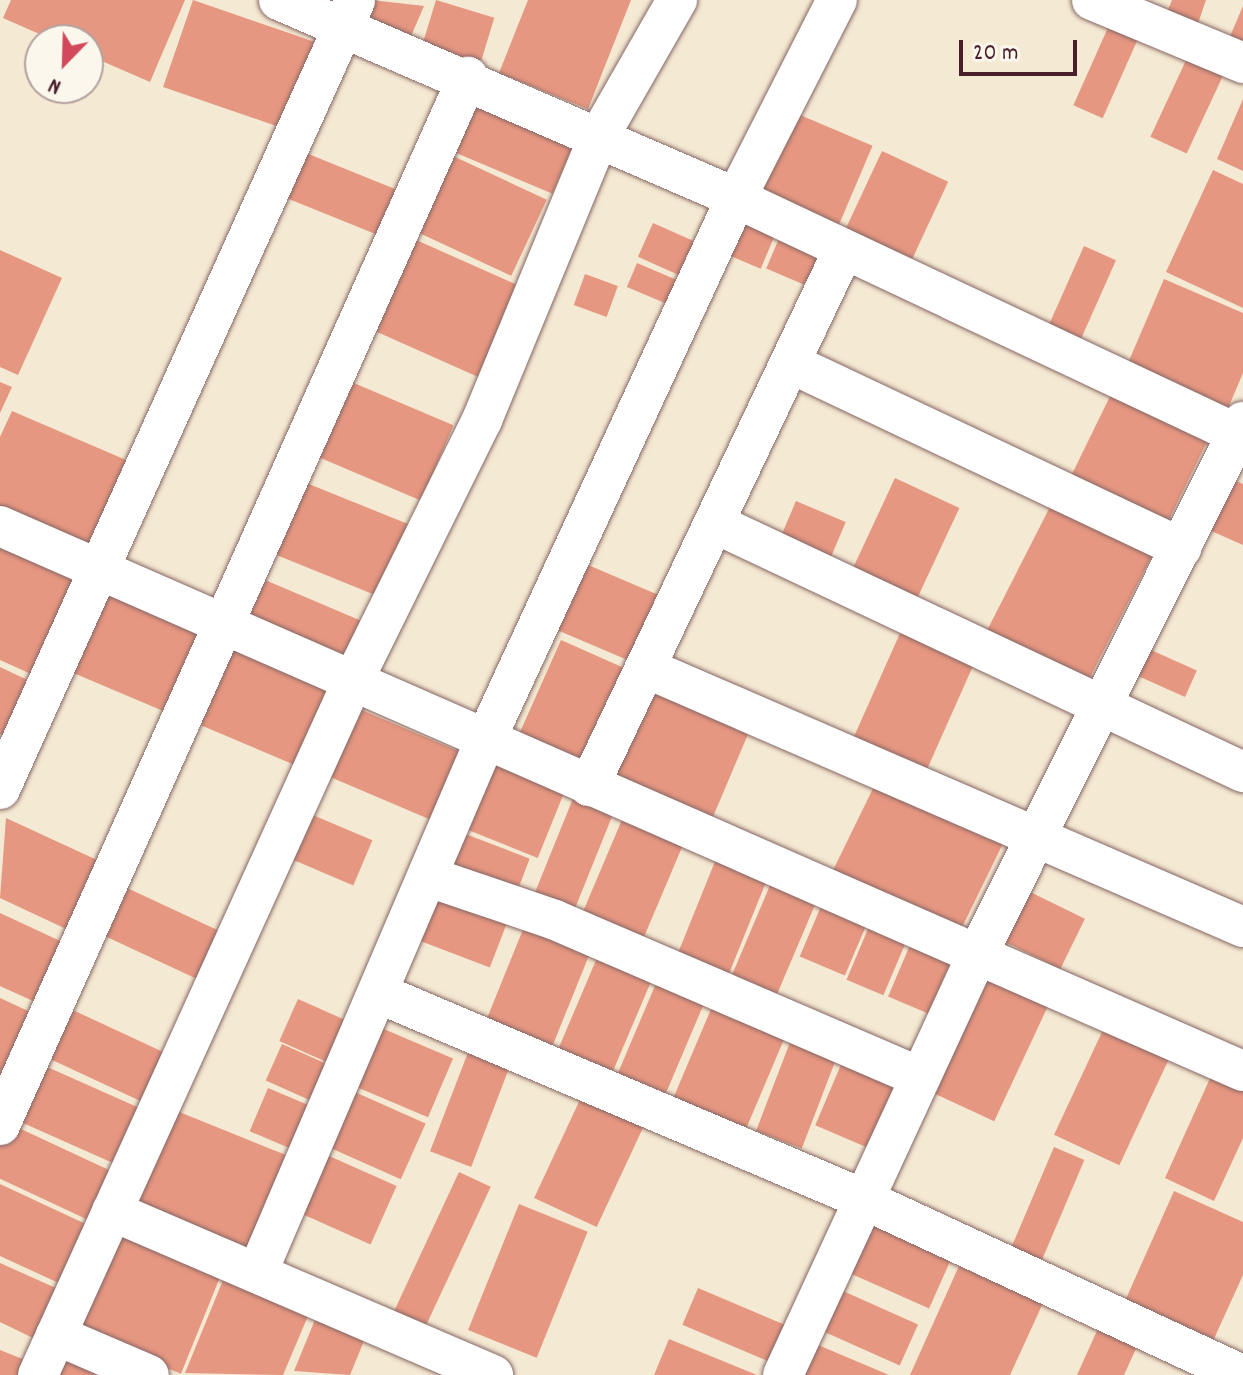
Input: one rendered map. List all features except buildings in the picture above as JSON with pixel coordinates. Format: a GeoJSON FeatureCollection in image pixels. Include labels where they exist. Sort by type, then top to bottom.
{"type":"FeatureCollection","features":[{"type":"Feature","properties":{"kind":"street"},"geometry":{"type":"LineString","coordinates":[[279,0],[350,12],[468,77],[598,138],[1240,428],[1039,837],[976,957],[783,1375]]}},
{"type":"Feature","properties":{"kind":"street"},"geometry":{"type":"LineString","coordinates":[[38,1375],[351,685],[482,420],[598,138],[677,0]]}},
{"type":"Feature","properties":{"kind":"street"},"geometry":{"type":"LineString","coordinates":[[258,1271],[484,743],[736,198],[837,0]]}},
{"type":"Feature","properties":{"kind":"street"},"geometry":{"type":"LineString","coordinates":[[1092,0],[1243,63]]}},
{"type":"Feature","properties":{"kind":"street"},"geometry":{"type":"LineString","coordinates":[[0,789],[350,12]]}},
{"type":"Feature","properties":{"kind":"street"},"geometry":{"type":"LineString","coordinates":[[0,1125],[468,77]]}},
{"type":"Feature","properties":{"kind":"street"},"geometry":{"type":"LineString","coordinates":[[589,786],[844,249]]}},
{"type":"Feature","properties":{"kind":"street"},"geometry":{"type":"LineString","coordinates":[[790,363],[1181,548]]}},
{"type":"Feature","properties":{"kind":"street"},"geometry":{"type":"LineString","coordinates":[[714,523],[1243,772]]}},
{"type":"Feature","properties":{"kind":"street"},"geometry":{"type":"LineString","coordinates":[[0,526],[223,629],[1243,1071]]}},
{"type":"Feature","properties":{"kind":"street"},"geometry":{"type":"LineString","coordinates":[[646,668],[1243,927]]}},
{"type":"Feature","properties":{"kind":"street"},"geometry":{"type":"LineString","coordinates":[[429,877],[555,920],[919,1077]]}},
{"type":"Feature","properties":{"kind":"street"},"geometry":{"type":"LineString","coordinates":[[378,993],[863,1199],[1243,1375]]}},
{"type":"Feature","properties":{"kind":"street"},"geometry":{"type":"LineString","coordinates":[[112,1211],[258,1271],[493,1375]]}},
{"type":"Feature","properties":{"kind":"street"},"geometry":{"type":"LineString","coordinates":[[56,1335],[149,1375]]}}]}
